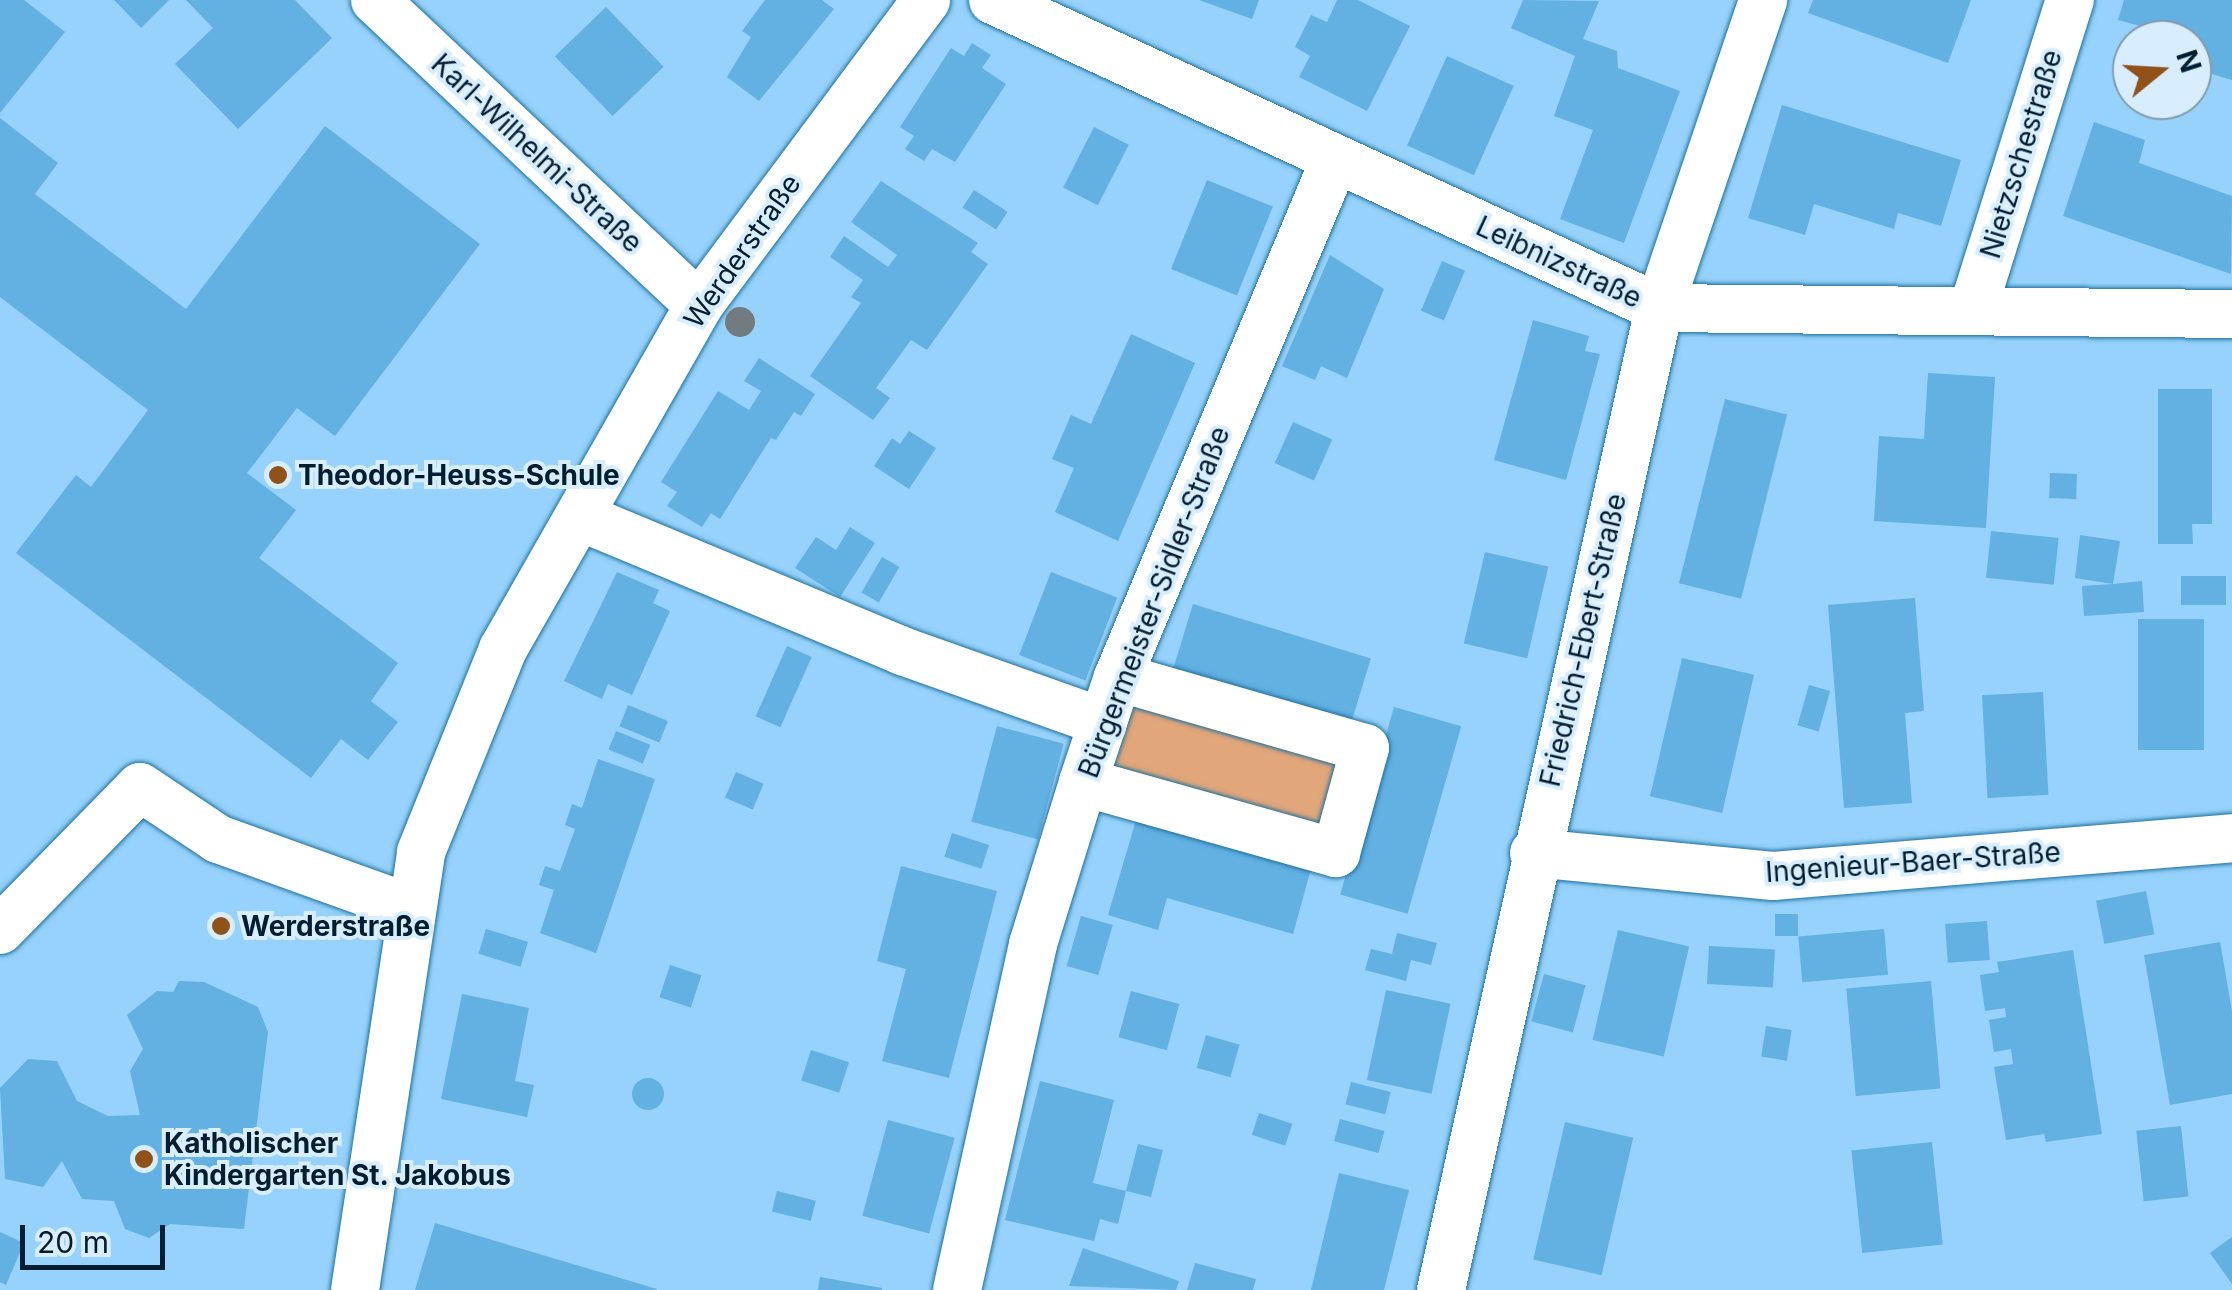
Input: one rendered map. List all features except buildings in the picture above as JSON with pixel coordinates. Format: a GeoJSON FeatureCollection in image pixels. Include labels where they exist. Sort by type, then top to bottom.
{"type":"FeatureCollection","features":[{"type":"Feature","properties":{"kind":"street","name":"Karl-Wilhelmi-Straße"},"geometry":{"type":"LineString","coordinates":[[375,0],[699,305]]}},
{"type":"Feature","properties":{"kind":"street","name":"Werderstraße"},"geometry":{"type":"LineString","coordinates":[[355,1290],[422,852],[503,650],[583,518],[699,305],[926,0]]}},
{"type":"Feature","properties":{"kind":"street","name":"Leibnizstraße"},"geometry":{"type":"LineString","coordinates":[[993,0],[1659,308],[2232,314]]}},
{"type":"Feature","properties":{"kind":"street","name":"Friedrich-Ebert-Straße"},"geometry":{"type":"LineString","coordinates":[[1442,1290],[1534,853],[1659,308],[1763,0]]}},
{"type":"Feature","properties":{"kind":"street","name":"Nietzschestraße"},"geometry":{"type":"LineString","coordinates":[[1973,309],[2070,0]]}},
{"type":"Feature","properties":{"kind":"street","name":"Bürgermeister-Sidler-Straße"},"geometry":{"type":"LineString","coordinates":[[957,1290],[1033,944],[1102,722],[1334,160]]}},
{"type":"Feature","properties":{"kind":"street"},"geometry":{"type":"LineString","coordinates":[[583,518],[902,651],[1102,722]]}},
{"type":"Feature","properties":{"kind":"street"},"geometry":{"type":"LineString","coordinates":[[1083,782],[1336,853],[1365,748],[1118,677]]}},
{"type":"Feature","properties":{"kind":"street"},"geometry":{"type":"LineString","coordinates":[[0,930],[140,787],[218,839],[412,909]]}},
{"type":"Feature","properties":{"kind":"street","name":"Ingenieur-Baer-Straße"},"geometry":{"type":"LineString","coordinates":[[1534,853],[1774,876],[2232,838]]}},
{"type":"Feature","properties":{"kind":"shaded area"},"geometry":{"type":"Polygon","coordinates":[[[1133,702],[1342,762],[1322,829],[1114,769],[1133,702]]]}},
{"type":"Feature","properties":{"kind":"place","name":"Theodor-Heuss-Schule"},"geometry":{"type":"Point","coordinates":[278,475]}},
{"type":"Feature","properties":{"kind":"place","name":"Werderstraße"},"geometry":{"type":"Point","coordinates":[221,926]}},
{"type":"Feature","properties":{"kind":"place","name":"Katholischer Kindergarten St. Jakobus"},"geometry":{"type":"Point","coordinates":[144,1159]}}]}
